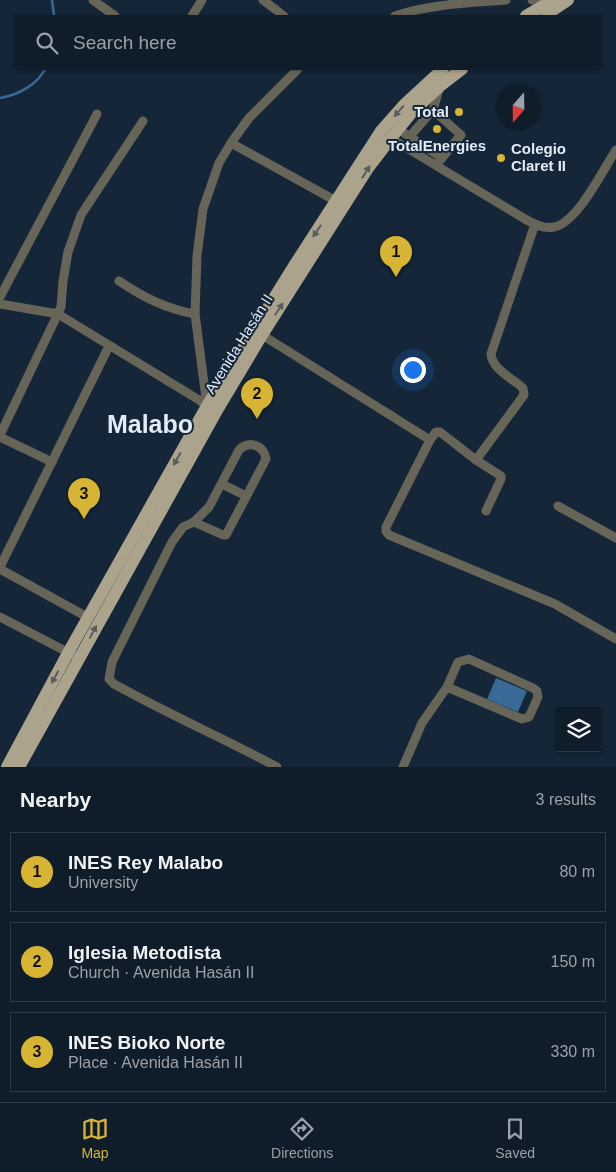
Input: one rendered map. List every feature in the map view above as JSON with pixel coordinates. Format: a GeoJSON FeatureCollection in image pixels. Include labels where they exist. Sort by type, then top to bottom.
{"type":"FeatureCollection","features":[{"type":"Feature","properties":{"kind":"main road"},"geometry":{"type":"LineString","coordinates":[[528,15],[554,3],[568,0]]}},
{"type":"Feature","properties":{"kind":"main road"},"geometry":{"type":"LineString","coordinates":[[544,15],[554,3]]}},
{"type":"Feature","properties":{"kind":"main road","name":"Avenida Hasán II"},"geometry":{"type":"LineString","coordinates":[[258,332],[368,168],[390,133],[404,105],[442,70]]}},
{"type":"Feature","properties":{"kind":"main road","name":"Avenida Hasán II"},"geometry":{"type":"LineString","coordinates":[[19,767],[74,655],[89,618],[211,409],[336,201],[390,133],[440,86],[461,70]]}},
{"type":"Feature","properties":{"kind":"main road","name":"Avenida Hasán II"},"geometry":{"type":"LineString","coordinates":[[7,767],[74,655],[211,409]]}},
{"type":"Feature","properties":{"kind":"street"},"geometry":{"type":"LineString","coordinates":[[93,0],[114,15]]}},
{"type":"Feature","properties":{"kind":"street"},"geometry":{"type":"LineString","coordinates":[[193,15],[202,0]]}},
{"type":"Feature","properties":{"kind":"street"},"geometry":{"type":"LineString","coordinates":[[262,0],[283,15]]}},
{"type":"Feature","properties":{"kind":"street"},"geometry":{"type":"LineString","coordinates":[[399,15],[462,3],[506,0]]}},
{"type":"Feature","properties":{"kind":"street"},"geometry":{"type":"LineString","coordinates":[[532,0],[554,3]]}},
{"type":"Feature","properties":{"kind":"street"},"geometry":{"type":"LineString","coordinates":[[211,409],[195,314],[197,256],[203,209],[219,163],[232,143],[250,118],[297,70]]}},
{"type":"Feature","properties":{"kind":"street"},"geometry":{"type":"LineString","coordinates":[[410,136],[433,110],[440,86]]}},
{"type":"Feature","properties":{"kind":"street"},"geometry":{"type":"LineString","coordinates":[[433,110],[461,135],[439,162]]}},
{"type":"Feature","properties":{"kind":"street"},"geometry":{"type":"LineString","coordinates":[[0,297],[96,114]]}},
{"type":"Feature","properties":{"kind":"street"},"geometry":{"type":"LineString","coordinates":[[52,462],[0,436],[61,308],[68,252],[80,216],[143,121]]}},
{"type":"Feature","properties":{"kind":"street"},"geometry":{"type":"LineString","coordinates":[[390,133],[410,136],[439,162]]}},
{"type":"Feature","properties":{"kind":"street"},"geometry":{"type":"LineString","coordinates":[[390,133],[535,224],[544,227],[553,227],[568,220],[581,204],[616,150]]}},
{"type":"Feature","properties":{"kind":"street"},"geometry":{"type":"LineString","coordinates":[[232,143],[336,201]]}},
{"type":"Feature","properties":{"kind":"street"},"geometry":{"type":"LineString","coordinates":[[476,460],[524,395],[525,391],[524,388],[498,368],[492,360],[491,354],[535,224]]}},
{"type":"Feature","properties":{"kind":"street"},"geometry":{"type":"LineString","coordinates":[[119,281],[157,304],[195,314]]}},
{"type":"Feature","properties":{"kind":"street"},"geometry":{"type":"LineString","coordinates":[[0,304],[58,314],[211,409]]}},
{"type":"Feature","properties":{"kind":"street"},"geometry":{"type":"LineString","coordinates":[[258,332],[430,440]]}},
{"type":"Feature","properties":{"kind":"street"},"geometry":{"type":"LineString","coordinates":[[89,618],[0,568],[109,346]]}},
{"type":"Feature","properties":{"kind":"street"},"geometry":{"type":"LineString","coordinates":[[486,511],[501,476],[476,460],[440,432],[436,432],[430,440],[386,527],[386,531],[389,535],[555,604],[616,639]]}},
{"type":"Feature","properties":{"kind":"street"},"geometry":{"type":"LineString","coordinates":[[194,522],[226,535],[266,459],[266,454],[254,445],[245,445],[239,450],[209,507],[194,522],[183,527],[172,542],[112,662],[109,679],[114,684],[154,706],[225,739],[277,767]]}},
{"type":"Feature","properties":{"kind":"street"},"geometry":{"type":"LineString","coordinates":[[222,484],[246,496]]}},
{"type":"Feature","properties":{"kind":"street"},"geometry":{"type":"LineString","coordinates":[[558,506],[616,538]]}},
{"type":"Feature","properties":{"kind":"street"},"geometry":{"type":"LineString","coordinates":[[0,618],[74,655]]}},
{"type":"Feature","properties":{"kind":"street"},"geometry":{"type":"LineString","coordinates":[[402,767],[422,724],[447,687],[458,662],[469,659],[533,688],[537,691],[538,697],[529,717],[522,719],[447,687]]}},
{"type":"Feature","properties":{"kind":"water"},"geometry":{"type":"Polygon","coordinates":[[[496,678],[527,691],[518,712],[487,699],[496,678]]]}},
{"type":"Feature","properties":{"kind":"waterway"},"geometry":{"type":"LineString","coordinates":[[52,0],[54,15]]}},
{"type":"Feature","properties":{"kind":"waterway"},"geometry":{"type":"LineString","coordinates":[[0,98],[26,88],[37,80],[44,70]]}},
{"type":"Feature","properties":{"kind":"place","name":"Total"},"geometry":{"type":"Point","coordinates":[459,112]}},
{"type":"Feature","properties":{"kind":"place","name":"TotalEnergies"},"geometry":{"type":"Point","coordinates":[437,129]}},
{"type":"Feature","properties":{"kind":"place","name":"Colegio Claret II"},"geometry":{"type":"Point","coordinates":[501,158]}},
{"type":"Feature","properties":{"kind":"place","name":"INES Rey Malabo"},"geometry":{"type":"Point","coordinates":[396,277]}},
{"type":"Feature","properties":{"kind":"place","name":"Iglesia Metodista"},"geometry":{"type":"Point","coordinates":[257,419]}},
{"type":"Feature","properties":{"kind":"place","name":"INES Bioko Norte"},"geometry":{"type":"Point","coordinates":[84,519]}},
{"type":"Feature","properties":{"kind":"district","name":"Malabo"},"geometry":{"type":"Point","coordinates":[150,424]}}]}
